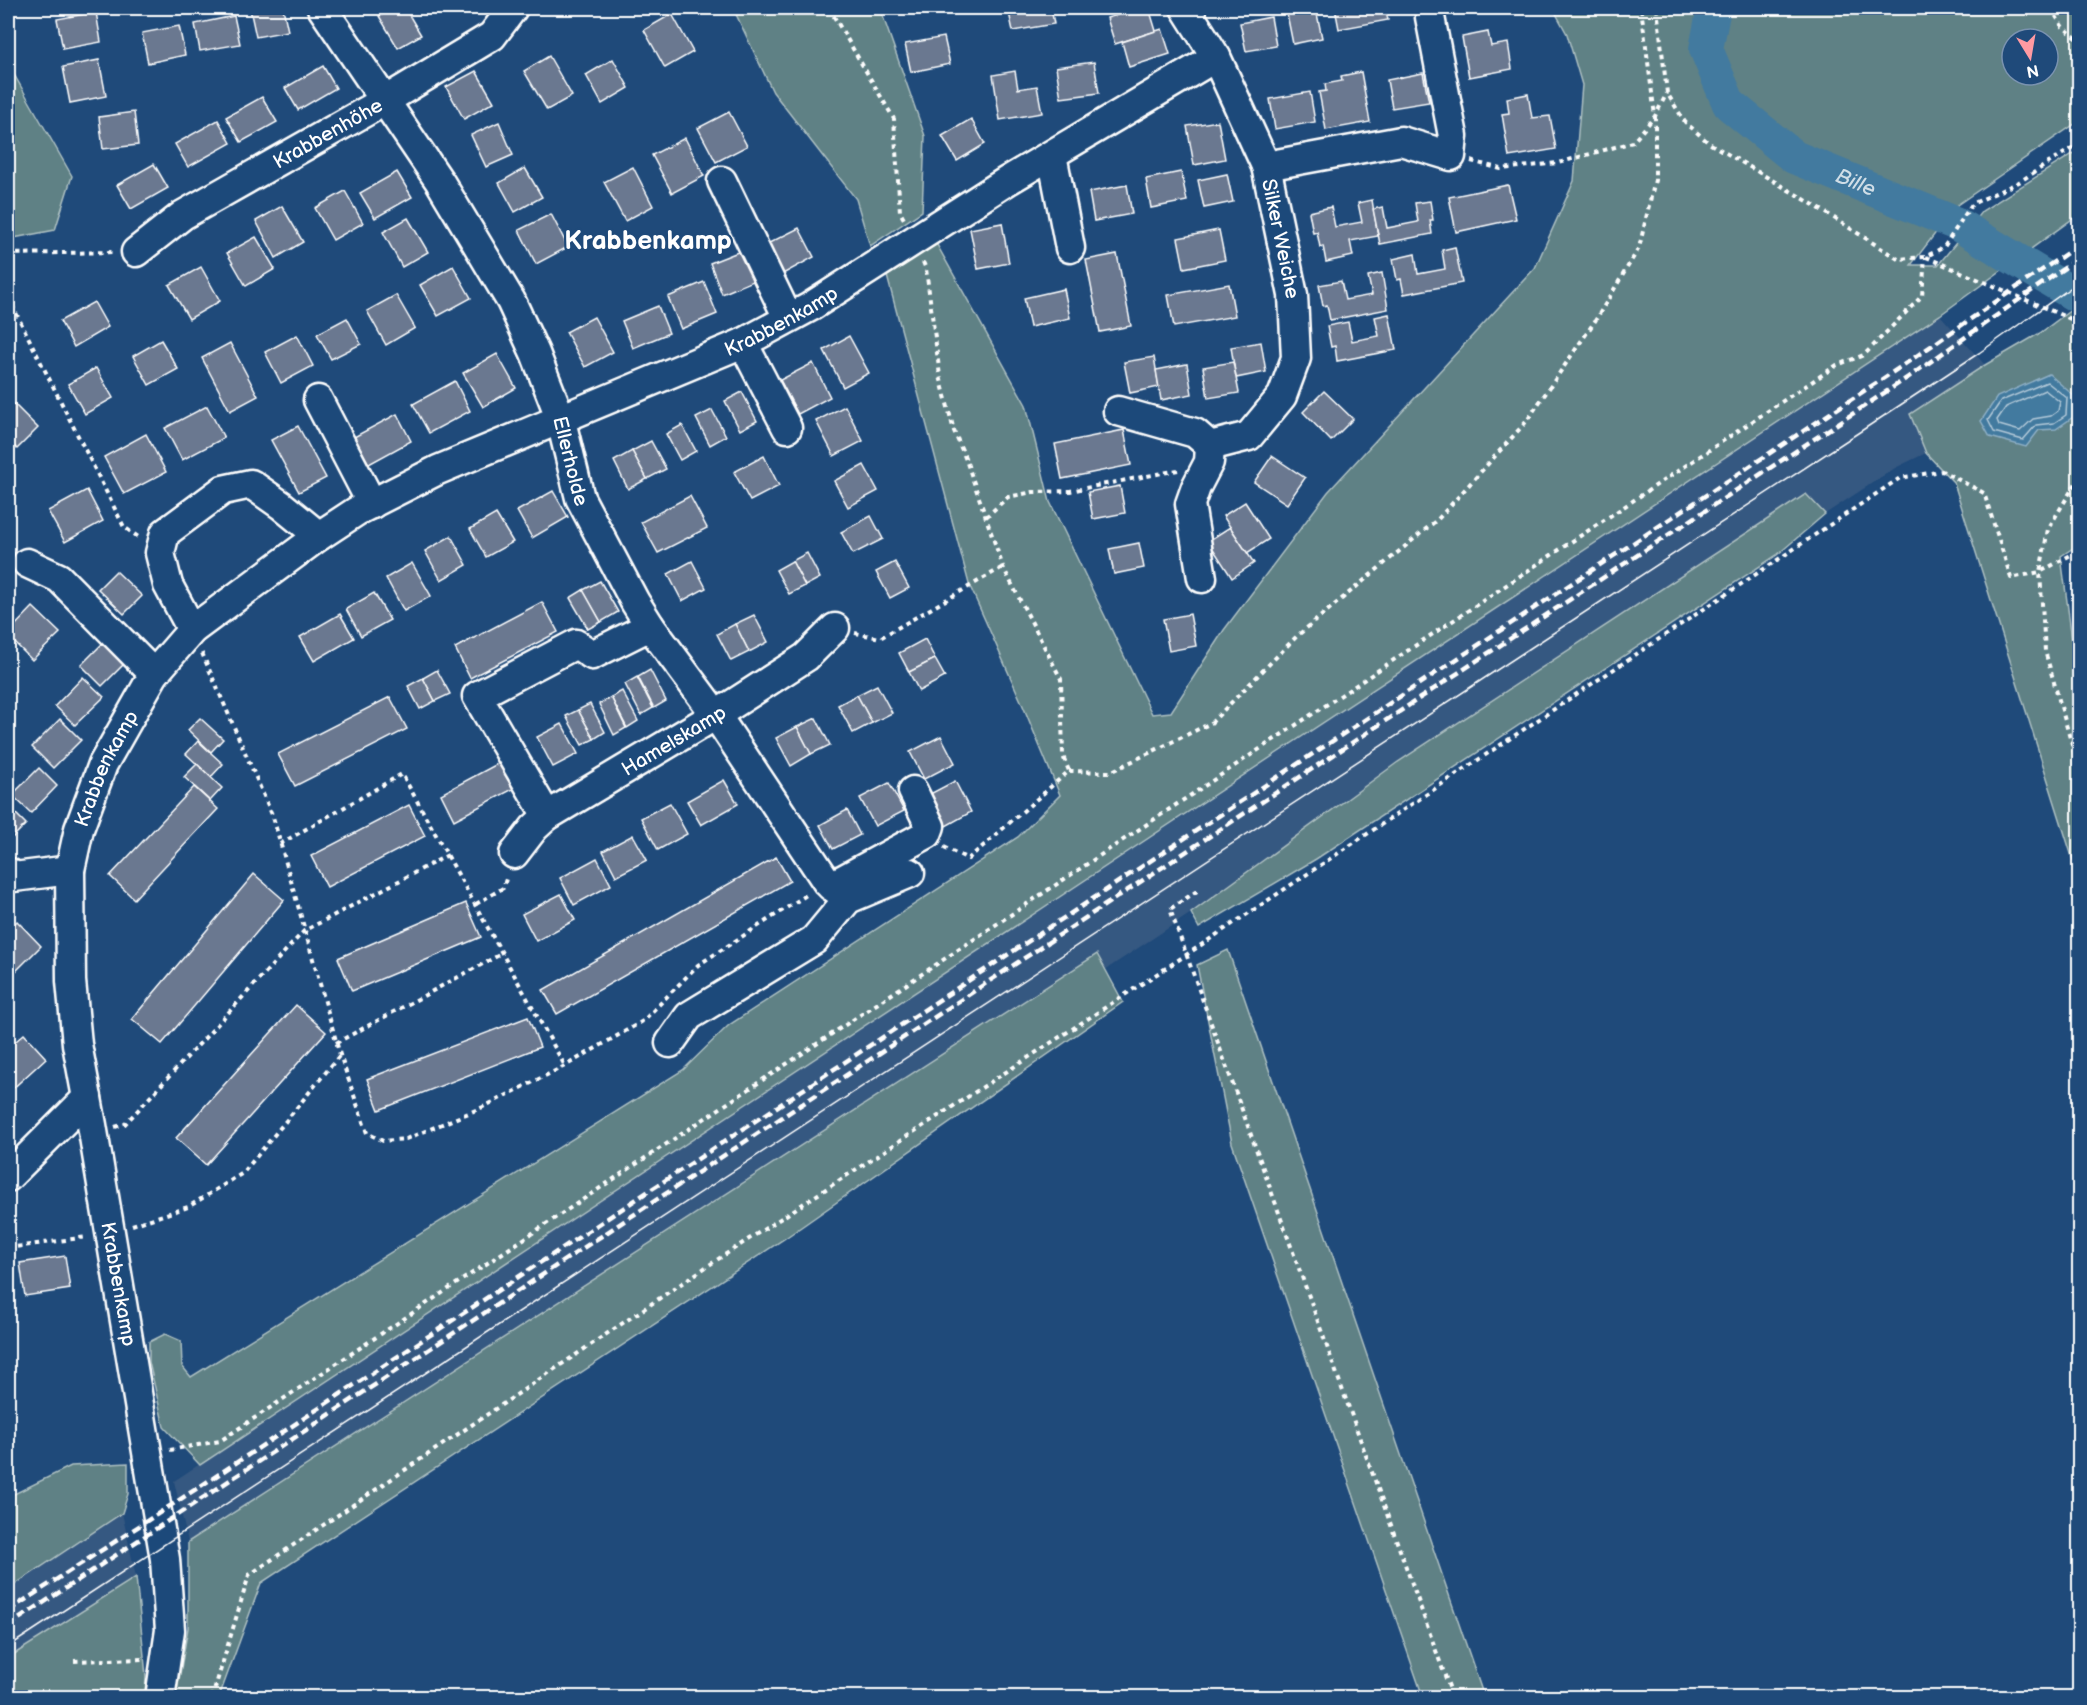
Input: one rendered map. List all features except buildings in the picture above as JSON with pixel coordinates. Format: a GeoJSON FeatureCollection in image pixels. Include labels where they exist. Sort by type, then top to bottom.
{"type":"FeatureCollection","features":[{"type":"Feature","properties":{"kind":"street","name":"Ellerholde"},"geometry":{"type":"LineString","coordinates":[[322,8],[440,182],[512,301],[560,417],[580,498],[650,626],[716,715],[835,889]]}},
{"type":"Feature","properties":{"kind":"street","name":"Krabbenhöhe"},"geometry":{"type":"LineString","coordinates":[[136,252],[183,215],[386,100],[492,36],[513,8]]}},
{"type":"Feature","properties":{"kind":"street","name":"Silker Weiche"},"geometry":{"type":"LineString","coordinates":[[1185,8],[1216,57],[1266,166],[1293,295],[1296,358],[1282,396],[1249,436],[1210,446]]}},
{"type":"Feature","properties":{"kind":"street"},"geometry":{"type":"LineString","coordinates":[[1266,166],[1401,141],[1451,156],[1453,136],[1430,17]]}},
{"type":"Feature","properties":{"kind":"street","name":"Krabbenkamp"},"geometry":{"type":"LineString","coordinates":[[160,1698],[170,1630],[165,1559],[77,1044],[72,992],[70,870],[78,829],[103,764],[154,674],[192,630],[319,536],[372,504],[438,470],[560,417],[743,343],[810,307],[1052,154],[1216,57]]}},
{"type":"Feature","properties":{"kind":"street"},"geometry":{"type":"LineString","coordinates":[[1052,154],[1070,248]]}},
{"type":"Feature","properties":{"kind":"street"},"geometry":{"type":"LineString","coordinates":[[722,181],[788,318]]}},
{"type":"Feature","properties":{"kind":"street"},"geometry":{"type":"LineString","coordinates":[[743,343],[787,428]]}},
{"type":"Feature","properties":{"kind":"street"},"geometry":{"type":"LineString","coordinates":[[318,400],[372,504]]}},
{"type":"Feature","properties":{"kind":"street"},"geometry":{"type":"LineString","coordinates":[[1118,411],[1195,433],[1210,446],[1209,462],[1190,504],[1202,578]]}},
{"type":"Feature","properties":{"kind":"street"},"geometry":{"type":"LineString","coordinates":[[192,630],[168,585],[160,553],[165,533],[223,490],[251,484],[319,536]]}},
{"type":"Feature","properties":{"kind":"street"},"geometry":{"type":"LineString","coordinates":[[27,563],[59,578],[154,674]]}},
{"type":"Feature","properties":{"kind":"street"},"geometry":{"type":"LineString","coordinates":[[547,816],[477,696],[576,644],[592,654],[650,626]]}},
{"type":"Feature","properties":{"kind":"street","name":"Hamelskamp"},"geometry":{"type":"LineString","coordinates":[[514,854],[534,828],[547,816],[716,715],[806,657],[835,628]]}},
{"type":"Feature","properties":{"kind":"street"},"geometry":{"type":"LineString","coordinates":[[670,1043],[689,1016],[814,940],[835,889],[927,834],[930,826],[912,791]]}},
{"type":"Feature","properties":{"kind":"street"},"geometry":{"type":"LineString","coordinates":[[8,872],[14,877],[70,870]]}},
{"type":"Feature","properties":{"kind":"street"},"geometry":{"type":"LineString","coordinates":[[835,889],[910,873]]}},
{"type":"Feature","properties":{"kind":"street"},"geometry":{"type":"LineString","coordinates":[[8,1177],[87,1098]]}},
{"type":"Feature","properties":{"kind":"path"},"geometry":{"type":"LineString","coordinates":[[829,8],[894,119],[900,212],[926,269],[940,376],[954,431],[1003,567],[1061,679],[1063,756],[1069,771]]}},
{"type":"Feature","properties":{"kind":"path"},"geometry":{"type":"LineString","coordinates":[[910,873],[945,846],[968,859],[1069,771],[1110,772],[1211,723],[1297,636],[1438,519],[1526,422],[1595,321],[1639,248],[1655,180],[1655,116],[1641,8]]}},
{"type":"Feature","properties":{"kind":"path"},"geometry":{"type":"LineString","coordinates":[[1657,8],[1667,93],[1685,122],[1709,143],[1809,202],[1898,259],[1925,257],[1944,247],[1972,204],[2019,182],[2079,143]]}},
{"type":"Feature","properties":{"kind":"path"},"geometry":{"type":"LineString","coordinates":[[2051,8],[2062,26],[2079,41]]}},
{"type":"Feature","properties":{"kind":"path"},"geometry":{"type":"LineString","coordinates":[[1451,156],[1501,169],[1558,164],[1633,142],[1655,116],[1667,93]]}},
{"type":"Feature","properties":{"kind":"path"},"geometry":{"type":"LineString","coordinates":[[8,254],[136,252]]}},
{"type":"Feature","properties":{"kind":"path"},"geometry":{"type":"LineString","coordinates":[[1925,257],[2079,323]]}},
{"type":"Feature","properties":{"kind":"path"},"geometry":{"type":"LineString","coordinates":[[148,1453],[220,1441],[1837,365],[1864,355],[1922,296],[1925,257]]}},
{"type":"Feature","properties":{"kind":"path"},"geometry":{"type":"LineString","coordinates":[[8,297],[124,527],[160,553]]}},
{"type":"Feature","properties":{"kind":"path"},"geometry":{"type":"LineString","coordinates":[[986,518],[1008,497],[1033,492],[1070,491],[1179,470],[1210,446]]}},
{"type":"Feature","properties":{"kind":"path"},"geometry":{"type":"LineString","coordinates":[[212,1698],[249,1575],[706,1267],[1186,955],[1900,478],[1942,471],[1984,493],[2011,578],[2040,572],[2079,550]]}},
{"type":"Feature","properties":{"kind":"path"},"geometry":{"type":"LineString","coordinates":[[2079,476],[2048,529],[2040,572],[2045,651],[2079,773]]}},
{"type":"Feature","properties":{"kind":"path"},"geometry":{"type":"LineString","coordinates":[[835,628],[880,638],[1003,567]]}},
{"type":"Feature","properties":{"kind":"path"},"geometry":{"type":"LineString","coordinates":[[192,630],[273,817],[336,1043],[367,1133],[383,1141],[406,1139],[417,1135],[483,1107],[565,1066],[643,1021],[698,965],[835,889]]}},
{"type":"Feature","properties":{"kind":"path"},"geometry":{"type":"LineString","coordinates":[[280,844],[402,774],[565,1066]]}},
{"type":"Feature","properties":{"kind":"path"},"geometry":{"type":"LineString","coordinates":[[476,904],[503,888],[514,854]]}},
{"type":"Feature","properties":{"kind":"path"},"geometry":{"type":"LineString","coordinates":[[94,1133],[125,1124],[304,931],[448,855]]}},
{"type":"Feature","properties":{"kind":"path"},"geometry":{"type":"LineString","coordinates":[[1197,891],[1170,909],[1453,1698]]}},
{"type":"Feature","properties":{"kind":"path"},"geometry":{"type":"LineString","coordinates":[[336,1043],[503,953]]}},
{"type":"Feature","properties":{"kind":"path"},"geometry":{"type":"LineString","coordinates":[[8,1248],[110,1233],[188,1207],[243,1173],[340,1055]]}},
{"type":"Feature","properties":{"kind":"path"},"geometry":{"type":"LineString","coordinates":[[75,1661],[166,1659]]}},
{"type":"Feature","properties":{"kind":"shaded area"},"geometry":{"type":"Polygon","coordinates":[[[1940,315],[1985,365],[1910,414],[1926,453],[1895,468],[1825,514],[1806,494],[1398,762],[1191,913],[1105,970],[1097,955],[188,1542],[174,1481],[1940,315]]]}},
{"type":"Feature","properties":{"kind":"shaded area"},"geometry":{"type":"Polygon","coordinates":[[[122,1513],[136,1577],[8,1658],[8,1589],[122,1513]]]}},
{"type":"Feature","properties":{"kind":"green space"},"geometry":{"type":"Polygon","coordinates":[[[733,8],[880,8],[925,136],[922,211],[870,246],[856,199],[773,92],[733,8]]]}},
{"type":"Feature","properties":{"kind":"green space"},"geometry":{"type":"Polygon","coordinates":[[[1553,8],[2079,8],[2079,121],[1957,205],[1911,265],[1938,265],[1982,211],[2079,150],[2079,214],[1940,315],[200,1465],[164,1427],[149,1362],[149,1342],[165,1334],[181,1341],[182,1366],[191,1377],[683,1070],[729,1025],[1018,837],[1060,795],[969,584],[886,272],[936,243],[1026,405],[1050,502],[1152,714],[1171,712],[1224,630],[1328,492],[1535,268],[1574,181],[1582,85],[1567,34],[1553,8]]]}},
{"type":"Feature","properties":{"kind":"green space"},"geometry":{"type":"Polygon","coordinates":[[[8,64],[72,176],[55,230],[8,239],[8,64]]]}},
{"type":"Feature","properties":{"kind":"green space"},"geometry":{"type":"Polygon","coordinates":[[[2079,304],[2079,544],[2061,556],[2079,685],[2079,879],[1954,483],[1926,453],[1910,414],[1985,365],[2040,333],[2079,304]]]}},
{"type":"Feature","properties":{"kind":"green space"},"geometry":{"type":"Polygon","coordinates":[[[1806,494],[1825,514],[1777,555],[1316,859],[1199,928],[1191,913],[1398,762],[1806,494]]]}},
{"type":"Feature","properties":{"kind":"green space"},"geometry":{"type":"Polygon","coordinates":[[[1228,950],[1484,1697],[1423,1697],[1232,1143],[1197,965],[1228,950]]]}},
{"type":"Feature","properties":{"kind":"green space"},"geometry":{"type":"Polygon","coordinates":[[[1097,954],[1123,1002],[784,1239],[261,1583],[219,1697],[176,1697],[188,1628],[188,1542],[1097,954]]]}},
{"type":"Feature","properties":{"kind":"green space"},"geometry":{"type":"Polygon","coordinates":[[[128,1463],[128,1494],[122,1513],[8,1589],[8,1497],[71,1466],[128,1463]]]}},
{"type":"Feature","properties":{"kind":"green space"},"geometry":{"type":"Polygon","coordinates":[[[136,1577],[146,1676],[145,1697],[8,1697],[8,1658],[136,1577]]]}},
{"type":"Feature","properties":{"kind":"water"},"geometry":{"type":"Polygon","coordinates":[[[2049,374],[2074,396],[2073,417],[2056,429],[2039,430],[2026,447],[1990,437],[1981,421],[1997,397],[2049,374]]]}},
{"type":"Feature","properties":{"kind":"waterway","name":"Bille"},"geometry":{"type":"LineString","coordinates":[[1714,8],[1706,49],[1729,104],[1794,157],[1957,224],[2080,298]]}},
{"type":"Feature","properties":{"kind":"tram line"},"geometry":{"type":"LineString","coordinates":[[8,1647],[1858,433],[1979,353],[2080,281]]}},
{"type":"Feature","properties":{"kind":"railway"},"geometry":{"type":"LineString","coordinates":[[8,1611],[1902,366],[2080,244]]}},
{"type":"Feature","properties":{"kind":"railway"},"geometry":{"type":"LineString","coordinates":[[8,1626],[1910,376],[2080,257]]}},
{"type":"Feature","properties":{"kind":"district","name":"Krabbenkamp"},"geometry":{"type":"Point","coordinates":[648,240]}}]}
